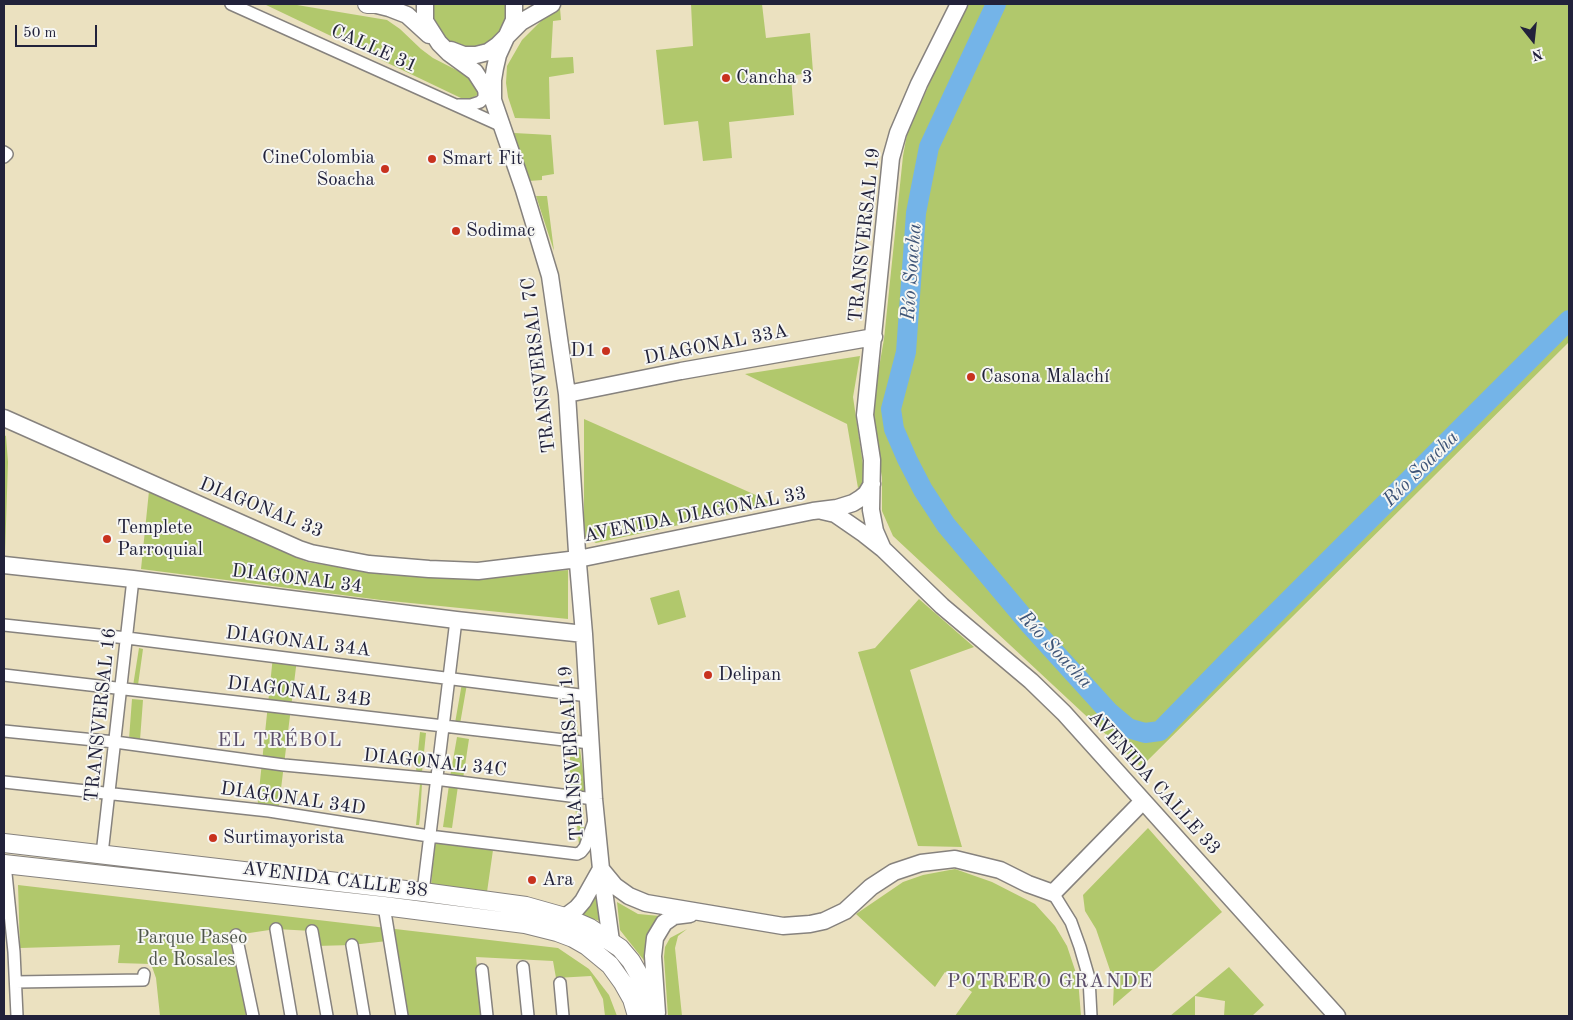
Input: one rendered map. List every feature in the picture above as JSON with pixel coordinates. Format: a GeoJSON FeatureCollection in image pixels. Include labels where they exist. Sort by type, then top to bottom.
{"type":"FeatureCollection","features":[{"type":"Feature","properties":{"kind":"main road"},"geometry":{"type":"LineString","coordinates":[[367,4],[374,4],[407,15],[439,43],[464,55],[488,52],[498,46],[521,22],[552,4]]}},
{"type":"Feature","properties":{"kind":"main road","name":"TRANSVERSAL 7C"},"geometry":{"type":"LineString","coordinates":[[425,4],[425,21],[439,43],[449,53],[475,72],[493,100],[550,276],[567,394],[584,634]]}},
{"type":"Feature","properties":{"kind":"main road"},"geometry":{"type":"LineString","coordinates":[[509,33],[514,20],[514,4]]}},
{"type":"Feature","properties":{"kind":"main road","name":"TRANSVERSAL 19"},"geometry":{"type":"LineString","coordinates":[[883,549],[875,531],[871,510],[872,460],[865,415],[891,158],[898,133],[919,84],[959,4]]}},
{"type":"Feature","properties":{"kind":"main road","name":"TRANSVERSAL 7C"},"geometry":{"type":"LineString","coordinates":[[493,100],[493,80],[498,55],[509,33]]}},
{"type":"Feature","properties":{"kind":"main road","name":"DIAGONAL 33A"},"geometry":{"type":"LineString","coordinates":[[567,394],[681,371],[874,337]]}},
{"type":"Feature","properties":{"kind":"main road","name":"DIAGONAL 33"},"geometry":{"type":"LineString","coordinates":[[4,418],[311,554],[369,564],[478,571],[578,559]]}},
{"type":"Feature","properties":{"kind":"main road","name":"AVENIDA DIAGONAL 33"},"geometry":{"type":"LineString","coordinates":[[578,559],[853,504],[866,494],[872,484]]}},
{"type":"Feature","properties":{"kind":"main road","name":"AVENIDA CALLE 33"},"geometry":{"type":"LineString","coordinates":[[821,510],[835,514],[883,549],[942,606],[1031,681],[1064,713],[1337,1016]]}},
{"type":"Feature","properties":{"kind":"main road","name":"DIAGONAL 34"},"geometry":{"type":"LineString","coordinates":[[4,565],[584,634]]}},
{"type":"Feature","properties":{"kind":"main road","name":"TRANSVERSAL 19"},"geometry":{"type":"LineString","coordinates":[[584,634],[594,799],[611,941]]}},
{"type":"Feature","properties":{"kind":"main road"},"geometry":{"type":"LineString","coordinates":[[565,916],[577,908],[583,901],[601,869],[615,886],[629,896],[646,903],[783,926],[824,921],[845,910],[871,887],[894,872],[921,863],[954,860],[1000,870],[1028,884],[1053,893],[1143,801]]}},
{"type":"Feature","properties":{"kind":"main road","name":"AVENIDA CALLE 38"},"geometry":{"type":"LineString","coordinates":[[4,843],[422,892],[526,906],[565,916],[611,941],[620,948],[642,980],[656,1016]]}},
{"type":"Feature","properties":{"kind":"main road","name":"AVENIDA CALLE 38"},"geometry":{"type":"LineString","coordinates":[[4,864],[384,906],[525,924],[565,935],[588,946],[601,956],[616,972],[632,999],[637,1016]]}},
{"type":"Feature","properties":{"kind":"main road"},"geometry":{"type":"LineString","coordinates":[[656,1016],[653,956],[655,938],[664,923],[674,916],[697,912]]}},
{"type":"Feature","properties":{"kind":"street","name":"CALLE 31"},"geometry":{"type":"LineString","coordinates":[[231,4],[502,126]]}},
{"type":"Feature","properties":{"kind":"street"},"geometry":{"type":"LineString","coordinates":[[456,105],[471,105],[480,102],[484,98],[484,85]]}},
{"type":"Feature","properties":{"kind":"street","name":"TRANSVERSAL 16"},"geometry":{"type":"LineString","coordinates":[[102,854],[134,579]]}},
{"type":"Feature","properties":{"kind":"street"},"geometry":{"type":"LineString","coordinates":[[422,892],[456,620]]}},
{"type":"Feature","properties":{"kind":"street","name":"DIAGONAL 34A"},"geometry":{"type":"LineString","coordinates":[[4,625],[449,677],[588,696]]}},
{"type":"Feature","properties":{"kind":"street","name":"DIAGONAL 34B"},"geometry":{"type":"LineString","coordinates":[[4,676],[281,706],[590,743]]}},
{"type":"Feature","properties":{"kind":"street","name":"DIAGONAL 34C"},"geometry":{"type":"LineString","coordinates":[[4,731],[115,742],[284,765],[436,779],[594,799]]}},
{"type":"Feature","properties":{"kind":"street","name":"DIAGONAL 34D"},"geometry":{"type":"LineString","coordinates":[[4,782],[269,811],[429,836],[577,854],[586,847],[596,816]]}},
{"type":"Feature","properties":{"kind":"street"},"geometry":{"type":"LineString","coordinates":[[4,864],[16,982],[17,1016]]}},
{"type":"Feature","properties":{"kind":"street"},"geometry":{"type":"LineString","coordinates":[[1053,893],[1071,922],[1080,947],[1089,978],[1091,1016]]}},
{"type":"Feature","properties":{"kind":"street"},"geometry":{"type":"LineString","coordinates":[[384,906],[402,1016]]}},
{"type":"Feature","properties":{"kind":"street"},"geometry":{"type":"LineString","coordinates":[[276,929],[291,1016]]}},
{"type":"Feature","properties":{"kind":"street"},"geometry":{"type":"LineString","coordinates":[[312,930],[327,1016]]}},
{"type":"Feature","properties":{"kind":"street"},"geometry":{"type":"LineString","coordinates":[[236,935],[253,1016]]}},
{"type":"Feature","properties":{"kind":"street"},"geometry":{"type":"LineString","coordinates":[[352,945],[364,1016]]}},
{"type":"Feature","properties":{"kind":"street"},"geometry":{"type":"LineString","coordinates":[[523,967],[528,1016]]}},
{"type":"Feature","properties":{"kind":"street"},"geometry":{"type":"LineString","coordinates":[[482,970],[486,1016]]}},
{"type":"Feature","properties":{"kind":"street"},"geometry":{"type":"LineString","coordinates":[[16,982],[143,980],[144,974]]}},
{"type":"Feature","properties":{"kind":"street"},"geometry":{"type":"LineString","coordinates":[[560,982],[563,1016]]}},
{"type":"Feature","properties":{"kind":"green space"},"geometry":{"type":"Polygon","coordinates":[[[264,4],[291,4],[387,20],[433,58],[470,77],[479,86],[479,94],[472,98],[463,99],[264,4]]]}},
{"type":"Feature","properties":{"kind":"green space"},"geometry":{"type":"Polygon","coordinates":[[[432,4],[507,4],[508,11],[502,32],[485,46],[464,49],[446,41],[433,26],[432,4]]]}},
{"type":"Feature","properties":{"kind":"green space"},"geometry":{"type":"Polygon","coordinates":[[[691,4],[762,4],[766,38],[810,33],[813,72],[791,76],[794,115],[729,122],[732,158],[703,161],[698,121],[664,125],[656,50],[693,46],[691,4]]]}},
{"type":"Feature","properties":{"kind":"green space"},"geometry":{"type":"Polygon","coordinates":[[[965,4],[1569,4],[1569,342],[1141,767],[893,536],[882,511],[882,477],[873,430],[874,396],[884,339],[903,156],[907,134],[965,4]]]}},
{"type":"Feature","properties":{"kind":"green space"},"geometry":{"type":"Polygon","coordinates":[[[560,8],[561,20],[553,21],[551,58],[573,57],[574,73],[549,77],[550,119],[515,118],[508,97],[506,83],[507,66],[522,40],[547,15],[560,8]]]}},
{"type":"Feature","properties":{"kind":"green space"},"geometry":{"type":"Polygon","coordinates":[[[514,133],[551,135],[554,174],[542,176],[542,180],[529,181],[514,133]]]}},
{"type":"Feature","properties":{"kind":"green space"},"geometry":{"type":"Polygon","coordinates":[[[536,196],[547,196],[554,251],[536,196]]]}},
{"type":"Feature","properties":{"kind":"green space"},"geometry":{"type":"Polygon","coordinates":[[[860,356],[853,397],[866,485],[858,488],[847,424],[745,374],[860,356]]]}},
{"type":"Feature","properties":{"kind":"green space"},"geometry":{"type":"Polygon","coordinates":[[[584,419],[776,504],[596,543],[584,536],[584,419]]]}},
{"type":"Feature","properties":{"kind":"green space"},"geometry":{"type":"Polygon","coordinates":[[[4,435],[6,436],[8,462],[5,554],[4,554],[4,435]]]}},
{"type":"Feature","properties":{"kind":"green space"},"geometry":{"type":"Polygon","coordinates":[[[149,491],[307,562],[387,575],[478,578],[568,570],[568,619],[381,600],[141,569],[149,491]]]}},
{"type":"Feature","properties":{"kind":"green space"},"geometry":{"type":"Polygon","coordinates":[[[679,590],[686,617],[658,625],[650,598],[679,590]]]}},
{"type":"Feature","properties":{"kind":"green space"},"geometry":{"type":"Polygon","coordinates":[[[919,599],[974,647],[910,670],[962,847],[918,846],[858,652],[875,648],[919,599]]]}},
{"type":"Feature","properties":{"kind":"green space"},"geometry":{"type":"Polygon","coordinates":[[[139,648],[143,649],[138,685],[133,686],[139,648]]]}},
{"type":"Feature","properties":{"kind":"green space"},"geometry":{"type":"Polygon","coordinates":[[[273,656],[297,659],[278,813],[257,810],[273,656]]]}},
{"type":"Feature","properties":{"kind":"green space"},"geometry":{"type":"Polygon","coordinates":[[[462,683],[467,684],[460,724],[455,723],[462,683]]]}},
{"type":"Feature","properties":{"kind":"green space"},"geometry":{"type":"Polygon","coordinates":[[[132,699],[143,700],[140,740],[129,739],[132,699]]]}},
{"type":"Feature","properties":{"kind":"green space"},"geometry":{"type":"Polygon","coordinates":[[[569,699],[572,699],[579,737],[572,736],[569,699]]]}},
{"type":"Feature","properties":{"kind":"green space"},"geometry":{"type":"Polygon","coordinates":[[[420,732],[426,733],[422,772],[416,771],[420,732]]]}},
{"type":"Feature","properties":{"kind":"green space"},"geometry":{"type":"Polygon","coordinates":[[[457,737],[469,739],[463,779],[450,777],[457,737]]]}},
{"type":"Feature","properties":{"kind":"green space"},"geometry":{"type":"Polygon","coordinates":[[[570,748],[580,749],[586,793],[570,790],[570,748]]]}},
{"type":"Feature","properties":{"kind":"green space"},"geometry":{"type":"Polygon","coordinates":[[[420,784],[422,784],[420,817],[419,825],[416,825],[420,784]]]}},
{"type":"Feature","properties":{"kind":"green space"},"geometry":{"type":"Polygon","coordinates":[[[449,785],[458,786],[452,828],[443,827],[449,785]]]}},
{"type":"Feature","properties":{"kind":"green space"},"geometry":{"type":"Polygon","coordinates":[[[575,805],[583,806],[584,840],[579,845],[575,805]]]}},
{"type":"Feature","properties":{"kind":"green space"},"geometry":{"type":"Polygon","coordinates":[[[1148,828],[1222,912],[1113,1006],[1114,982],[1096,929],[1085,911],[1083,895],[1148,828]]]}},
{"type":"Feature","properties":{"kind":"green space"},"geometry":{"type":"Polygon","coordinates":[[[435,843],[493,850],[487,892],[431,886],[435,843]]]}},
{"type":"Feature","properties":{"kind":"green space"},"geometry":{"type":"Polygon","coordinates":[[[955,869],[992,882],[1035,904],[1055,926],[1067,946],[1078,979],[1081,1016],[955,1016],[972,992],[945,972],[935,987],[856,914],[903,882],[923,875],[955,869]]]}},
{"type":"Feature","properties":{"kind":"green space","name":"Parque Paseo de Rosales"},"geometry":{"type":"Polygon","coordinates":[[[18,885],[558,948],[589,969],[609,995],[617,1016],[605,1016],[603,999],[591,976],[556,978],[553,961],[476,957],[482,1016],[408,1016],[396,940],[352,945],[316,946],[312,931],[276,929],[236,935],[235,943],[246,1016],[160,1016],[156,978],[151,964],[118,963],[120,945],[20,948],[18,885]]]}},
{"type":"Feature","properties":{"kind":"green space"},"geometry":{"type":"Polygon","coordinates":[[[598,893],[600,921],[580,915],[588,907],[598,893]]]}},
{"type":"Feature","properties":{"kind":"green space"},"geometry":{"type":"Polygon","coordinates":[[[617,902],[638,914],[660,916],[648,934],[650,968],[620,930],[617,902]]]}},
{"type":"Feature","properties":{"kind":"green space"},"geometry":{"type":"Polygon","coordinates":[[[687,929],[678,936],[675,948],[682,1016],[668,1016],[665,947],[670,938],[687,929]]]}},
{"type":"Feature","properties":{"kind":"green space"},"geometry":{"type":"Polygon","coordinates":[[[1229,967],[1264,1005],[1252,1016],[1224,1016],[1225,1001],[1195,996],[1195,1016],[1170,1016],[1229,967]]]}},
{"type":"Feature","properties":{"kind":"waterway","name":"Río Soacha"},"geometry":{"type":"LineString","coordinates":[[996,4],[929,147],[916,213],[906,352],[891,409],[894,429],[923,490],[946,525],[1030,625],[1109,712],[1128,728],[1145,733],[1160,731],[1569,320]]}},
{"type":"Feature","properties":{"kind":"place","name":"Cancha 3"},"geometry":{"type":"Point","coordinates":[726,78]}},
{"type":"Feature","properties":{"kind":"place","name":"Smart Fit"},"geometry":{"type":"Point","coordinates":[432,159]}},
{"type":"Feature","properties":{"kind":"place","name":"CineColombia Soacha"},"geometry":{"type":"Point","coordinates":[385,169]}},
{"type":"Feature","properties":{"kind":"place","name":"Sodimac"},"geometry":{"type":"Point","coordinates":[456,231]}},
{"type":"Feature","properties":{"kind":"place","name":"D1"},"geometry":{"type":"Point","coordinates":[606,351]}},
{"type":"Feature","properties":{"kind":"place","name":"Casona Malachí"},"geometry":{"type":"Point","coordinates":[971,377]}},
{"type":"Feature","properties":{"kind":"place","name":"Templete Parroquial"},"geometry":{"type":"Point","coordinates":[107,539]}},
{"type":"Feature","properties":{"kind":"place","name":"Delipan"},"geometry":{"type":"Point","coordinates":[708,675]}},
{"type":"Feature","properties":{"kind":"place","name":"Surtimayorista"},"geometry":{"type":"Point","coordinates":[213,838]}},
{"type":"Feature","properties":{"kind":"place","name":"Ara"},"geometry":{"type":"Point","coordinates":[532,880]}},
{"type":"Feature","properties":{"kind":"district","name":"EL TRÉBOL"},"geometry":{"type":"Point","coordinates":[280,741]}},
{"type":"Feature","properties":{"kind":"district","name":"POTRERO GRANDE"},"geometry":{"type":"Point","coordinates":[1050,982]}}]}
